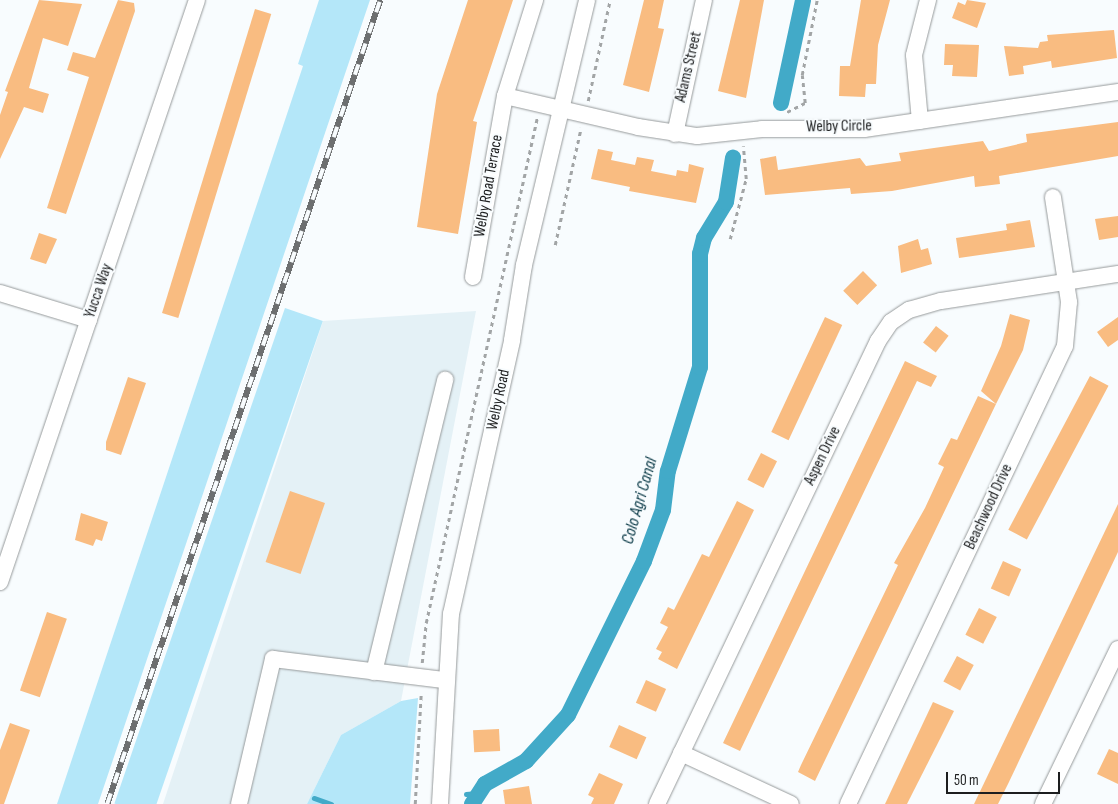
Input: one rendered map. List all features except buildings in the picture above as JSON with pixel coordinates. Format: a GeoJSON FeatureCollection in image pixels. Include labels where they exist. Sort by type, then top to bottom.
{"type":"FeatureCollection","features":[{"type":"Feature","properties":{"kind":"street","name":"Yucca Way"},"geometry":{"type":"LineString","coordinates":[[0,582],[4,558],[89,320],[197,0]]}},
{"type":"Feature","properties":{"kind":"street","name":"Welby Road Terrace"},"geometry":{"type":"LineString","coordinates":[[472,277],[505,96],[535,0]]}},
{"type":"Feature","properties":{"kind":"street","name":"Welby Road"},"geometry":{"type":"LineString","coordinates":[[440,804],[444,680],[451,614],[587,0]]}},
{"type":"Feature","properties":{"kind":"street","name":"Adams Street"},"geometry":{"type":"LineString","coordinates":[[674,134],[704,0]]}},
{"type":"Feature","properties":{"kind":"street"},"geometry":{"type":"LineString","coordinates":[[920,121],[914,55],[928,0]]}},
{"type":"Feature","properties":{"kind":"street","name":"Welby Circle"},"geometry":{"type":"LineString","coordinates":[[562,108],[674,134],[804,127],[851,130],[1118,92]]}},
{"type":"Feature","properties":{"kind":"street"},"geometry":{"type":"LineString","coordinates":[[505,96],[562,108]]}},
{"type":"Feature","properties":{"kind":"street","name":"Beachwood Drive"},"geometry":{"type":"LineString","coordinates":[[848,804],[1065,346],[1070,319],[1053,196]]}},
{"type":"Feature","properties":{"kind":"street","name":"Aspen Drive"},"geometry":{"type":"LineString","coordinates":[[657,804],[884,331],[900,315],[919,306],[1118,274]]}},
{"type":"Feature","properties":{"kind":"street"},"geometry":{"type":"LineString","coordinates":[[0,293],[89,320]]}},
{"type":"Feature","properties":{"kind":"street"},"geometry":{"type":"LineString","coordinates":[[374,672],[445,380]]}},
{"type":"Feature","properties":{"kind":"street"},"geometry":{"type":"LineString","coordinates":[[1043,804],[1118,649]]}},
{"type":"Feature","properties":{"kind":"street"},"geometry":{"type":"LineString","coordinates":[[239,804],[273,659],[444,680]]}},
{"type":"Feature","properties":{"kind":"street"},"geometry":{"type":"LineString","coordinates":[[681,754],[791,804]]}},
{"type":"Feature","properties":{"kind":"path"},"geometry":{"type":"LineString","coordinates":[[590,95],[610,0]]}},
{"type":"Feature","properties":{"kind":"path"},"geometry":{"type":"LineString","coordinates":[[777,113],[796,111],[804,103],[802,75],[817,0]]}},
{"type":"Feature","properties":{"kind":"path"},"geometry":{"type":"LineString","coordinates":[[415,804],[426,623],[540,104]]}},
{"type":"Feature","properties":{"kind":"path"},"geometry":{"type":"LineString","coordinates":[[555,245],[580,134]]}},
{"type":"Feature","properties":{"kind":"path"},"geometry":{"type":"LineString","coordinates":[[730,239],[746,180],[743,144]]}},
{"type":"Feature","properties":{"kind":"shaded area"},"geometry":{"type":"Polygon","coordinates":[[[319,0],[370,0],[98,804],[57,804],[303,66],[298,64],[319,0]]]}},
{"type":"Feature","properties":{"kind":"shaded area"},"geometry":{"type":"Polygon","coordinates":[[[285,308],[323,321],[157,804],[114,803],[285,308]]]}},
{"type":"Feature","properties":{"kind":"shaded area"},"geometry":{"type":"Polygon","coordinates":[[[476,311],[401,701],[341,735],[307,804],[163,804],[323,321],[476,311]]]}},
{"type":"Feature","properties":{"kind":"shaded area"},"geometry":{"type":"Polygon","coordinates":[[[418,698],[410,804],[307,804],[341,735],[401,701],[418,698]]]}},
{"type":"Feature","properties":{"kind":"waterway","name":"Colo Agri Canal"},"geometry":{"type":"LineString","coordinates":[[781,103],[803,0]]}},
{"type":"Feature","properties":{"kind":"waterway","name":"Colo Agri Canal"},"geometry":{"type":"LineString","coordinates":[[472,804],[485,784],[526,761],[568,715],[644,561],[663,510],[668,471],[700,367],[700,254],[704,238],[726,202],[733,158]]}},
{"type":"Feature","properties":{"kind":"waterway"},"geometry":{"type":"LineString","coordinates":[[466,794],[478,793]]}},
{"type":"Feature","properties":{"kind":"waterway"},"geometry":{"type":"LineString","coordinates":[[314,798],[331,804]]}},
{"type":"Feature","properties":{"kind":"railway"},"geometry":{"type":"LineString","coordinates":[[107,804],[380,0]]}}]}
